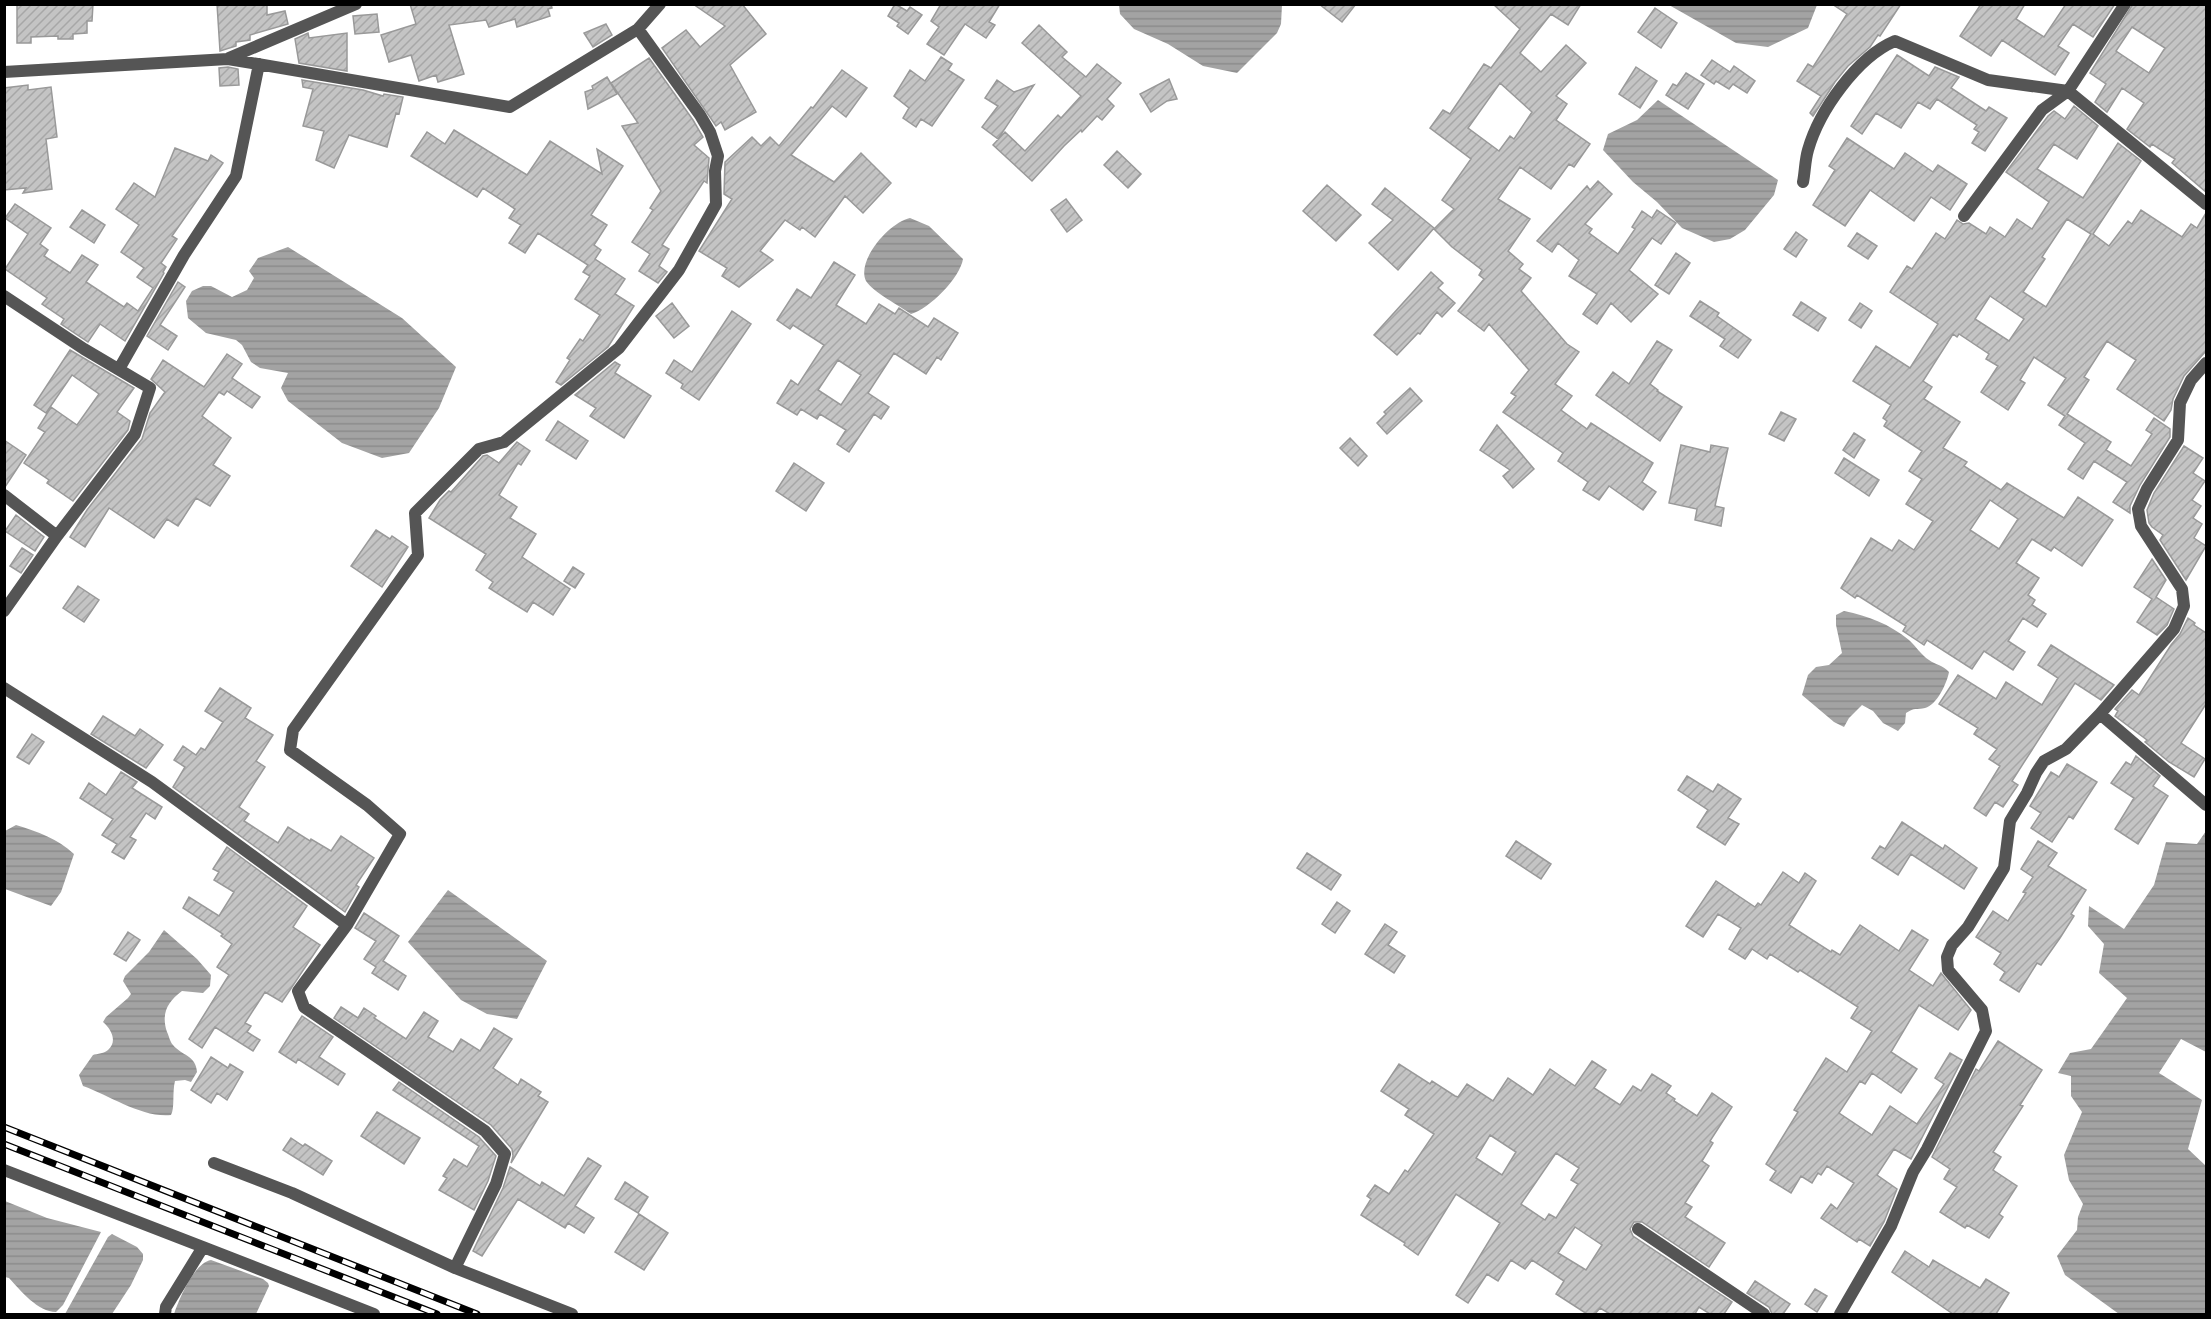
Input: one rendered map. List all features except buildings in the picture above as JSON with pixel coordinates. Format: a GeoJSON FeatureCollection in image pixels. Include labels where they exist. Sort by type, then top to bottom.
{"type":"FeatureCollection","features":[{"type":"Feature","properties":{"kind":"street"},"geometry":{"type":"LineString","coordinates":[[228,59],[356,4]]}},
{"type":"Feature","properties":{"kind":"street"},"geometry":{"type":"LineString","coordinates":[[4,72],[228,59],[510,107],[638,29],[660,4]]}},
{"type":"Feature","properties":{"kind":"street"},"geometry":{"type":"LineString","coordinates":[[1964,216],[2042,110],[2068,91],[2125,4]]}},
{"type":"Feature","properties":{"kind":"street"},"geometry":{"type":"LineString","coordinates":[[455,1268],[496,1184],[505,1154],[485,1131],[304,1007],[298,991],[347,925],[400,834],[367,805],[290,750],[293,730],[418,555],[415,513],[479,449],[504,442],[619,348],[679,270],[716,204],[715,171],[718,156],[710,132],[638,29]]}},
{"type":"Feature","properties":{"kind":"street"},"geometry":{"type":"LineString","coordinates":[[1803,182],[1808,151],[1818,125],[1836,94],[1867,60],[1885,45],[1895,41],[1988,80],[2068,91],[2206,204]]}},
{"type":"Feature","properties":{"kind":"street"},"geometry":{"type":"LineString","coordinates":[[119,369],[184,255],[236,176],[259,64]]}},
{"type":"Feature","properties":{"kind":"street"},"geometry":{"type":"LineString","coordinates":[[4,296],[84,349],[150,388],[135,434],[57,536],[4,611]]}},
{"type":"Feature","properties":{"kind":"street"},"geometry":{"type":"LineString","coordinates":[[1840,1314],[1891,1226],[1913,1172],[1927,1149],[1986,1031],[1982,1010],[1948,970],[1947,957],[1952,945],[1968,927],[2004,868],[2010,821],[2044,761],[2066,748],[2100,714],[2174,629],[2184,606],[2182,589],[2141,526],[2138,509],[2146,489],[2178,440],[2180,404],[2191,380],[2206,363]]}},
{"type":"Feature","properties":{"kind":"street"},"geometry":{"type":"LineString","coordinates":[[4,495],[57,536]]}},
{"type":"Feature","properties":{"kind":"street"},"geometry":{"type":"LineString","coordinates":[[4,688],[152,782],[347,925]]}},
{"type":"Feature","properties":{"kind":"street"},"geometry":{"type":"LineString","coordinates":[[2100,714],[2206,805]]}},
{"type":"Feature","properties":{"kind":"street"},"geometry":{"type":"LineString","coordinates":[[214,1162],[292,1192],[455,1268],[572,1314]]}},
{"type":"Feature","properties":{"kind":"street"},"geometry":{"type":"LineString","coordinates":[[4,1170],[374,1314]]}},
{"type":"Feature","properties":{"kind":"street"},"geometry":{"type":"LineString","coordinates":[[1638,1229],[1764,1314]]}},
{"type":"Feature","properties":{"kind":"street"},"geometry":{"type":"LineString","coordinates":[[165,1314],[166,1307],[203,1247]]}},
{"type":"Feature","properties":{"kind":"shaded area"},"geometry":{"type":"Polygon","coordinates":[[[1817,4],[1808,28],[1768,47],[1736,43],[1669,5],[1817,4]]]}},
{"type":"Feature","properties":{"kind":"shaded area"},"geometry":{"type":"Polygon","coordinates":[[[1119,5],[1282,5],[1281,24],[1277,33],[1237,73],[1203,66],[1168,44],[1134,29],[1120,14],[1119,5]]]}},
{"type":"Feature","properties":{"kind":"shaded area"},"geometry":{"type":"Polygon","coordinates":[[[1658,100],[1778,180],[1774,195],[1745,230],[1730,239],[1714,242],[1682,228],[1603,150],[1608,134],[1637,120],[1658,100]]]}},
{"type":"Feature","properties":{"kind":"shaded area"},"geometry":{"type":"Polygon","coordinates":[[[910,218],[929,226],[963,259],[961,267],[943,292],[926,306],[911,314],[874,290],[866,281],[864,272],[870,253],[877,243],[893,227],[910,218]]]}},
{"type":"Feature","properties":{"kind":"shaded area"},"geometry":{"type":"Polygon","coordinates":[[[288,247],[402,318],[456,367],[439,408],[409,453],[382,458],[342,443],[288,401],[281,388],[288,373],[260,368],[251,362],[242,345],[236,340],[206,333],[188,318],[186,301],[192,291],[203,286],[211,286],[232,297],[247,290],[254,278],[249,271],[258,258],[288,247]]]}},
{"type":"Feature","properties":{"kind":"shaded area"},"geometry":{"type":"Polygon","coordinates":[[[1844,611],[1862,615],[1894,629],[1909,640],[1926,658],[1949,672],[1944,687],[1934,703],[1906,713],[1905,723],[1898,731],[1883,723],[1873,711],[1862,705],[1849,718],[1844,727],[1834,722],[1802,695],[1808,675],[1816,667],[1829,665],[1842,653],[1836,615],[1844,611]]]}},
{"type":"Feature","properties":{"kind":"shaded area"},"geometry":{"type":"Polygon","coordinates":[[[16,825],[54,840],[74,854],[61,892],[51,906],[5,889],[5,831],[16,825]]]}},
{"type":"Feature","properties":{"kind":"shaded area"},"geometry":{"type":"Polygon","coordinates":[[[2206,831],[2206,1052],[2181,1039],[2159,1073],[2202,1100],[2188,1149],[2206,1166],[2206,1314],[2119,1314],[2065,1275],[2057,1256],[2077,1230],[2078,1217],[2083,1204],[2069,1180],[2064,1155],[2082,1112],[2071,1096],[2071,1076],[2058,1073],[2070,1053],[2091,1049],[2127,998],[2099,973],[2104,944],[2088,926],[2089,906],[2124,929],[2154,885],[2166,842],[2197,844],[2206,831]]]}},
{"type":"Feature","properties":{"kind":"shaded area"},"geometry":{"type":"Polygon","coordinates":[[[448,890],[547,961],[517,1019],[487,1014],[461,1000],[408,942],[448,890]]]}},
{"type":"Feature","properties":{"kind":"shaded area"},"geometry":{"type":"Polygon","coordinates":[[[164,930],[197,959],[211,975],[210,986],[203,993],[182,991],[169,1004],[165,1014],[165,1026],[171,1042],[194,1062],[197,1072],[191,1082],[175,1081],[171,1115],[138,1110],[83,1086],[79,1075],[93,1055],[105,1052],[113,1043],[109,1028],[103,1022],[131,994],[123,981],[125,976],[149,952],[164,930]]]}},
{"type":"Feature","properties":{"kind":"shaded area"},"geometry":{"type":"Polygon","coordinates":[[[5,1201],[47,1218],[101,1232],[63,1305],[56,1312],[36,1305],[9,1278],[5,1277],[5,1201]]]}},
{"type":"Feature","properties":{"kind":"shaded area"},"geometry":{"type":"Polygon","coordinates":[[[112,1234],[137,1247],[143,1254],[143,1260],[131,1285],[112,1314],[65,1314],[108,1237],[112,1234]]]}},
{"type":"Feature","properties":{"kind":"shaded area"},"geometry":{"type":"Polygon","coordinates":[[[211,1260],[263,1279],[268,1283],[269,1286],[256,1314],[174,1314],[193,1274],[211,1260]]]}},
{"type":"Feature","properties":{"kind":"railway"},"geometry":{"type":"LineString","coordinates":[[4,1127],[477,1314]]}},
{"type":"Feature","properties":{"kind":"railway"},"geometry":{"type":"LineString","coordinates":[[4,1144],[437,1314]]}}]}
